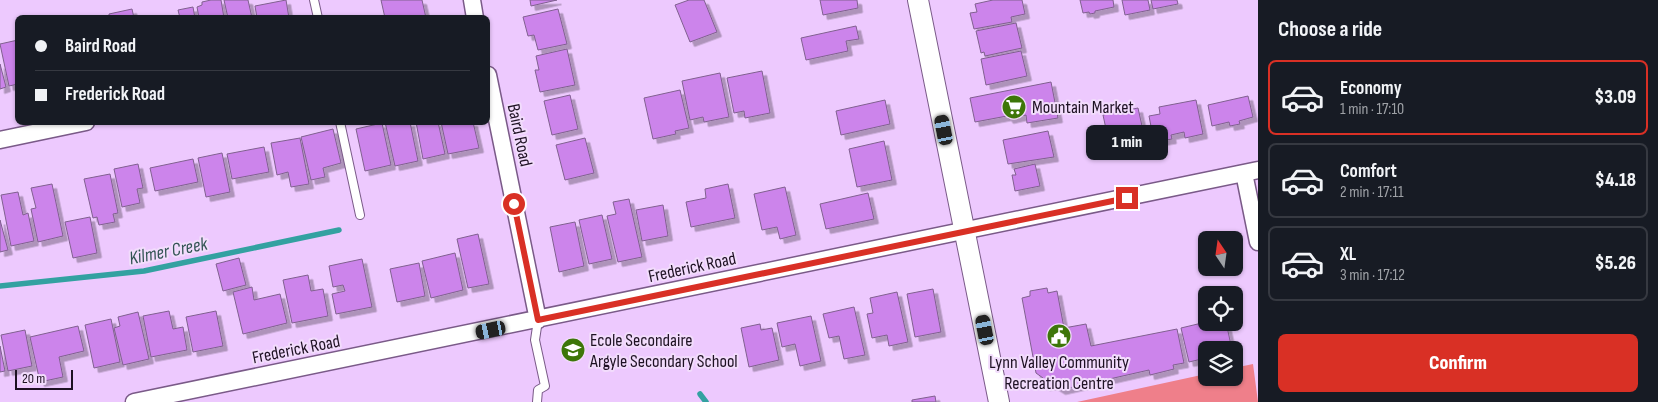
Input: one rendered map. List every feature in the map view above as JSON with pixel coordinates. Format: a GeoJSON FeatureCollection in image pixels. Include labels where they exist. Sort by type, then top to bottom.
{"type":"FeatureCollection","features":[{"type":"Feature","properties":{"kind":"street"},"geometry":{"type":"LineString","coordinates":[[472,0],[474,15]]}},
{"type":"Feature","properties":{"kind":"street"},"geometry":{"type":"LineString","coordinates":[[918,0],[1000,402]]}},
{"type":"Feature","properties":{"kind":"street","name":"Baird Road"},"geometry":{"type":"LineString","coordinates":[[490,85],[538,320]]}},
{"type":"Feature","properties":{"kind":"street"},"geometry":{"type":"LineString","coordinates":[[0,140],[72,125]]}},
{"type":"Feature","properties":{"kind":"street"},"geometry":{"type":"LineString","coordinates":[[1251,172],[1258,242]]}},
{"type":"Feature","properties":{"kind":"street","name":"Frederick Road"},"geometry":{"type":"LineString","coordinates":[[134,402],[1251,172]]}},
{"type":"Feature","properties":{"kind":"lane"},"geometry":{"type":"LineString","coordinates":[[314,0],[317,15]]}},
{"type":"Feature","properties":{"kind":"lane"},"geometry":{"type":"LineString","coordinates":[[341,125],[360,215]]}},
{"type":"Feature","properties":{"kind":"lane"},"geometry":{"type":"LineString","coordinates":[[537,402],[538,390],[545,386],[535,340],[538,320]]}},
{"type":"Feature","properties":{"kind":"shaded area"},"geometry":{"type":"Polygon","coordinates":[[[1253,364],[1258,402],[1077,402],[1198,376],[1198,386],[1243,386],[1243,366],[1253,364]]]}},
{"type":"Feature","properties":{"kind":"building"},"geometry":{"type":"Polygon","coordinates":[[[221,0],[224,15],[198,15],[197,7],[202,5],[202,2],[221,0]]]}},
{"type":"Feature","properties":{"kind":"building"},"geometry":{"type":"Polygon","coordinates":[[[224,0],[248,0],[251,15],[227,15],[224,0]]]}},
{"type":"Feature","properties":{"kind":"building"},"geometry":{"type":"Polygon","coordinates":[[[286,0],[288,15],[256,15],[255,6],[286,0]]]}},
{"type":"Feature","properties":{"kind":"building"},"geometry":{"type":"Polygon","coordinates":[[[381,0],[422,0],[425,15],[384,15],[381,0]]]}},
{"type":"Feature","properties":{"kind":"building"},"geometry":{"type":"Polygon","coordinates":[[[530,0],[557,0],[531,6],[530,0]]]}},
{"type":"Feature","properties":{"kind":"building"},"geometry":{"type":"Polygon","coordinates":[[[689,0],[704,0],[717,32],[690,42],[675,5],[689,0]]]}},
{"type":"Feature","properties":{"kind":"building"},"geometry":{"type":"Polygon","coordinates":[[[820,0],[857,0],[858,8],[823,15],[820,0]]]}},
{"type":"Feature","properties":{"kind":"building"},"geometry":{"type":"Polygon","coordinates":[[[993,0],[1022,0],[1025,14],[1011,17],[1012,22],[974,29],[970,13],[977,12],[975,4],[993,0]]]}},
{"type":"Feature","properties":{"kind":"building"},"geometry":{"type":"Polygon","coordinates":[[[1080,0],[1113,0],[1114,7],[1090,14],[1089,12],[1083,13],[1080,0]]]}},
{"type":"Feature","properties":{"kind":"building"},"geometry":{"type":"Polygon","coordinates":[[[1122,0],[1148,0],[1150,10],[1125,15],[1122,0]]]}},
{"type":"Feature","properties":{"kind":"building"},"geometry":{"type":"Polygon","coordinates":[[[1151,0],[1177,0],[1178,4],[1153,9],[1151,0]]]}},
{"type":"Feature","properties":{"kind":"building"},"geometry":{"type":"Polygon","coordinates":[[[193,7],[194,15],[179,15],[178,10],[193,7]]]}},
{"type":"Feature","properties":{"kind":"building"},"geometry":{"type":"Polygon","coordinates":[[[132,9],[133,15],[109,15],[132,9]]]}},
{"type":"Feature","properties":{"kind":"building"},"geometry":{"type":"Polygon","coordinates":[[[558,9],[567,44],[538,50],[534,35],[528,36],[523,17],[558,9]]]}},
{"type":"Feature","properties":{"kind":"building"},"geometry":{"type":"Polygon","coordinates":[[[1016,23],[1022,48],[985,56],[984,52],[981,53],[976,31],[1016,23]]]}},
{"type":"Feature","properties":{"kind":"building"},"geometry":{"type":"Polygon","coordinates":[[[856,26],[859,39],[846,41],[848,51],[806,60],[801,38],[856,26]]]}},
{"type":"Feature","properties":{"kind":"building"},"geometry":{"type":"Polygon","coordinates":[[[15,41],[15,85],[9,86],[0,44],[15,41]]]}},
{"type":"Feature","properties":{"kind":"building"},"geometry":{"type":"Polygon","coordinates":[[[567,49],[575,85],[540,92],[535,70],[539,70],[536,56],[567,49]]]}},
{"type":"Feature","properties":{"kind":"building"},"geometry":{"type":"Polygon","coordinates":[[[1021,51],[1027,76],[986,85],[981,59],[1021,51]]]}},
{"type":"Feature","properties":{"kind":"building"},"geometry":{"type":"Polygon","coordinates":[[[0,64],[6,87],[0,89],[0,64]]]}},
{"type":"Feature","properties":{"kind":"building"},"geometry":{"type":"Polygon","coordinates":[[[762,71],[770,113],[745,118],[744,111],[734,113],[727,78],[762,71]]]}},
{"type":"Feature","properties":{"kind":"building"},"geometry":{"type":"Polygon","coordinates":[[[720,73],[729,117],[704,122],[703,117],[690,120],[682,81],[720,73]]]}},
{"type":"Feature","properties":{"kind":"building","name":"Mountain Market"},"geometry":{"type":"Polygon","coordinates":[[[1051,82],[1058,118],[1027,123],[1026,115],[1009,119],[1007,116],[975,122],[970,98],[1051,82]]]}},
{"type":"Feature","properties":{"kind":"building"},"geometry":{"type":"Polygon","coordinates":[[[680,90],[689,128],[675,131],[676,134],[653,139],[644,98],[680,90]]]}},
{"type":"Feature","properties":{"kind":"building"},"geometry":{"type":"Polygon","coordinates":[[[570,95],[578,129],[552,135],[544,101],[570,95]]]}},
{"type":"Feature","properties":{"kind":"building"},"geometry":{"type":"Polygon","coordinates":[[[1248,96],[1253,117],[1239,121],[1240,124],[1230,126],[1229,122],[1212,126],[1208,105],[1248,96]]]}},
{"type":"Feature","properties":{"kind":"building"},"geometry":{"type":"Polygon","coordinates":[[[885,100],[890,124],[841,135],[836,111],[885,100]]]}},
{"type":"Feature","properties":{"kind":"building"},"geometry":{"type":"Polygon","coordinates":[[[1196,100],[1203,134],[1185,138],[1184,132],[1171,135],[1172,139],[1154,142],[1149,116],[1160,114],[1159,107],[1196,100]]]}},
{"type":"Feature","properties":{"kind":"building"},"geometry":{"type":"Polygon","coordinates":[[[1138,108],[1144,135],[1109,143],[1103,115],[1138,108]]]}},
{"type":"Feature","properties":{"kind":"building"},"geometry":{"type":"Polygon","coordinates":[[[382,125],[391,165],[365,171],[356,129],[382,125]]]}},
{"type":"Feature","properties":{"kind":"building"},"geometry":{"type":"Polygon","coordinates":[[[386,125],[411,125],[418,161],[395,166],[386,125]]]}},
{"type":"Feature","properties":{"kind":"building"},"geometry":{"type":"Polygon","coordinates":[[[417,125],[439,125],[445,154],[423,159],[417,125]]]}},
{"type":"Feature","properties":{"kind":"building"},"geometry":{"type":"Polygon","coordinates":[[[442,125],[474,125],[479,148],[448,154],[442,125]]]}},
{"type":"Feature","properties":{"kind":"building"},"geometry":{"type":"Polygon","coordinates":[[[333,129],[341,163],[323,168],[325,177],[311,180],[301,137],[333,129]]]}},
{"type":"Feature","properties":{"kind":"building"},"geometry":{"type":"Polygon","coordinates":[[[1048,131],[1054,157],[1008,164],[1003,140],[1048,131]]]}},
{"type":"Feature","properties":{"kind":"building"},"geometry":{"type":"Polygon","coordinates":[[[300,138],[309,184],[291,187],[288,172],[277,175],[271,143],[300,138]]]}},
{"type":"Feature","properties":{"kind":"building"},"geometry":{"type":"Polygon","coordinates":[[[585,138],[594,173],[565,180],[556,145],[585,138]]]}},
{"type":"Feature","properties":{"kind":"building"},"geometry":{"type":"Polygon","coordinates":[[[884,141],[892,180],[857,187],[849,149],[884,141]]]}},
{"type":"Feature","properties":{"kind":"building"},"geometry":{"type":"Polygon","coordinates":[[[264,147],[269,172],[232,179],[227,154],[264,147]]]}},
{"type":"Feature","properties":{"kind":"building"},"geometry":{"type":"Polygon","coordinates":[[[222,153],[230,192],[206,197],[198,158],[222,153]]]}},
{"type":"Feature","properties":{"kind":"building"},"geometry":{"type":"Polygon","coordinates":[[[193,159],[198,182],[155,191],[150,168],[193,159]]]}},
{"type":"Feature","properties":{"kind":"building"},"geometry":{"type":"Polygon","coordinates":[[[138,164],[143,188],[137,189],[140,203],[122,207],[114,169],[138,164]]]}},
{"type":"Feature","properties":{"kind":"building"},"geometry":{"type":"Polygon","coordinates":[[[1035,164],[1040,186],[1015,191],[1012,175],[1016,175],[1014,169],[1035,164]]]}},
{"type":"Feature","properties":{"kind":"building"},"geometry":{"type":"Polygon","coordinates":[[[110,174],[118,213],[113,214],[115,222],[99,225],[97,217],[93,218],[84,179],[110,174]]]}},
{"type":"Feature","properties":{"kind":"building"},"geometry":{"type":"Polygon","coordinates":[[[52,184],[63,236],[38,242],[31,209],[36,208],[31,188],[52,184]]]}},
{"type":"Feature","properties":{"kind":"building"},"geometry":{"type":"Polygon","coordinates":[[[728,184],[735,218],[691,227],[686,202],[706,198],[705,189],[728,184]]]}},
{"type":"Feature","properties":{"kind":"building"},"geometry":{"type":"Polygon","coordinates":[[[785,187],[796,235],[780,239],[777,227],[762,230],[754,194],[785,187]]]}},
{"type":"Feature","properties":{"kind":"building"},"geometry":{"type":"Polygon","coordinates":[[[18,192],[23,215],[28,213],[34,241],[11,246],[1,195],[18,192]]]}},
{"type":"Feature","properties":{"kind":"building"},"geometry":{"type":"Polygon","coordinates":[[[868,193],[874,219],[826,229],[820,204],[868,193]]]}},
{"type":"Feature","properties":{"kind":"building"},"geometry":{"type":"Polygon","coordinates":[[[629,199],[642,257],[618,262],[607,216],[616,214],[613,202],[629,199]]]}},
{"type":"Feature","properties":{"kind":"building"},"geometry":{"type":"Polygon","coordinates":[[[663,205],[668,236],[642,241],[636,210],[663,205]]]}},
{"type":"Feature","properties":{"kind":"building"},"geometry":{"type":"Polygon","coordinates":[[[602,215],[612,259],[589,264],[579,220],[602,215]]]}},
{"type":"Feature","properties":{"kind":"building"},"geometry":{"type":"Polygon","coordinates":[[[90,217],[97,253],[73,258],[65,222],[90,217]]]}},
{"type":"Feature","properties":{"kind":"building"},"geometry":{"type":"Polygon","coordinates":[[[0,220],[8,250],[0,252],[0,220]]]}},
{"type":"Feature","properties":{"kind":"building"},"geometry":{"type":"Polygon","coordinates":[[[575,222],[584,266],[559,272],[550,227],[575,222]]]}},
{"type":"Feature","properties":{"kind":"building"},"geometry":{"type":"Polygon","coordinates":[[[478,234],[489,284],[468,288],[457,239],[478,234]]]}},
{"type":"Feature","properties":{"kind":"building"},"geometry":{"type":"Polygon","coordinates":[[[455,253],[463,290],[431,298],[422,261],[455,253]]]}},
{"type":"Feature","properties":{"kind":"building"},"geometry":{"type":"Polygon","coordinates":[[[239,258],[246,285],[223,291],[216,264],[239,258]]]}},
{"type":"Feature","properties":{"kind":"building"},"geometry":{"type":"Polygon","coordinates":[[[362,259],[372,307],[336,314],[332,294],[345,291],[343,285],[333,287],[329,266],[362,259]]]}},
{"type":"Feature","properties":{"kind":"building"},"geometry":{"type":"Polygon","coordinates":[[[419,263],[425,296],[397,302],[390,269],[419,263]]]}},
{"type":"Feature","properties":{"kind":"building"},"geometry":{"type":"Polygon","coordinates":[[[308,275],[311,291],[323,289],[328,316],[292,323],[283,280],[308,275]]]}},
{"type":"Feature","properties":{"kind":"building"},"geometry":{"type":"Polygon","coordinates":[[[252,287],[254,300],[280,294],[287,323],[243,334],[233,292],[252,287]]]}},
{"type":"Feature","properties":{"kind":"building","name":"Lynn Valley Community Recreation Centre"},"geometry":{"type":"Polygon","coordinates":[[[1047,288],[1048,293],[1057,291],[1064,328],[1086,324],[1091,346],[1177,329],[1184,363],[1173,365],[1174,369],[1150,375],[1149,370],[1061,390],[1053,385],[1045,386],[1043,378],[1036,373],[1022,298],[1030,296],[1030,291],[1047,288]]]}},
{"type":"Feature","properties":{"kind":"building"},"geometry":{"type":"Polygon","coordinates":[[[933,289],[941,332],[915,337],[907,294],[933,289]]]}},
{"type":"Feature","properties":{"kind":"building"},"geometry":{"type":"Polygon","coordinates":[[[897,292],[908,342],[889,346],[887,335],[872,338],[867,314],[873,313],[870,298],[897,292]]]}},
{"type":"Feature","properties":{"kind":"building"},"geometry":{"type":"Polygon","coordinates":[[[854,307],[865,355],[844,359],[839,336],[829,338],[823,314],[854,307]]]}},
{"type":"Feature","properties":{"kind":"building"},"geometry":{"type":"Polygon","coordinates":[[[169,311],[173,329],[183,327],[187,350],[151,357],[143,316],[169,311]]]}},
{"type":"Feature","properties":{"kind":"building"},"geometry":{"type":"Polygon","coordinates":[[[216,311],[223,346],[193,352],[186,317],[216,311]]]}},
{"type":"Feature","properties":{"kind":"building"},"geometry":{"type":"Polygon","coordinates":[[[138,312],[149,359],[123,365],[114,328],[120,326],[118,317],[138,312]]]}},
{"type":"Feature","properties":{"kind":"building"},"geometry":{"type":"Polygon","coordinates":[[[811,316],[821,361],[800,366],[795,344],[782,347],[777,323],[811,316]]]}},
{"type":"Feature","properties":{"kind":"building"},"geometry":{"type":"Polygon","coordinates":[[[111,319],[120,362],[94,368],[85,325],[111,319]]]}},
{"type":"Feature","properties":{"kind":"building"},"geometry":{"type":"Polygon","coordinates":[[[760,324],[761,330],[772,328],[779,360],[749,367],[741,328],[760,324]]]}},
{"type":"Feature","properties":{"kind":"building"},"geometry":{"type":"Polygon","coordinates":[[[1198,324],[1198,331],[1228,331],[1230,341],[1198,341],[1198,360],[1189,362],[1181,328],[1198,324]]]}},
{"type":"Feature","properties":{"kind":"building"},"geometry":{"type":"Polygon","coordinates":[[[78,326],[84,351],[59,357],[63,377],[40,382],[30,337],[78,326]]]}},
{"type":"Feature","properties":{"kind":"building"},"geometry":{"type":"Polygon","coordinates":[[[25,330],[32,366],[8,371],[1,335],[25,330]]]}},
{"type":"Feature","properties":{"kind":"building"},"geometry":{"type":"Polygon","coordinates":[[[0,346],[5,371],[0,372],[0,346]]]}},
{"type":"Feature","properties":{"kind":"building"},"geometry":{"type":"Polygon","coordinates":[[[935,396],[936,402],[912,402],[912,400],[935,396]]]}},
{"type":"Feature","properties":{"kind":"waterway","name":"Kilmer Creek"},"geometry":{"type":"LineString","coordinates":[[0,286],[144,271],[339,230]]}},
{"type":"Feature","properties":{"kind":"waterway","name":"Kilmer Creek"},"geometry":{"type":"LineString","coordinates":[[700,394],[706,402]]}},
{"type":"Feature","properties":{"kind":"place","name":"Mountain Market"},"geometry":{"type":"Point","coordinates":[1014,107]}},
{"type":"Feature","properties":{"kind":"place","name":"Lynn Valley Community Recreation Centre"},"geometry":{"type":"Point","coordinates":[1059,336]}},
{"type":"Feature","properties":{"kind":"place","name":"Ecole Secondaire Argyle Secondary School"},"geometry":{"type":"Point","coordinates":[573,350]}},
{"type":"Feature","properties":{"kind":"route"},"geometry":{"type":"LineString","coordinates":[[514,204],[538,320],[1127,198]]}}]}
